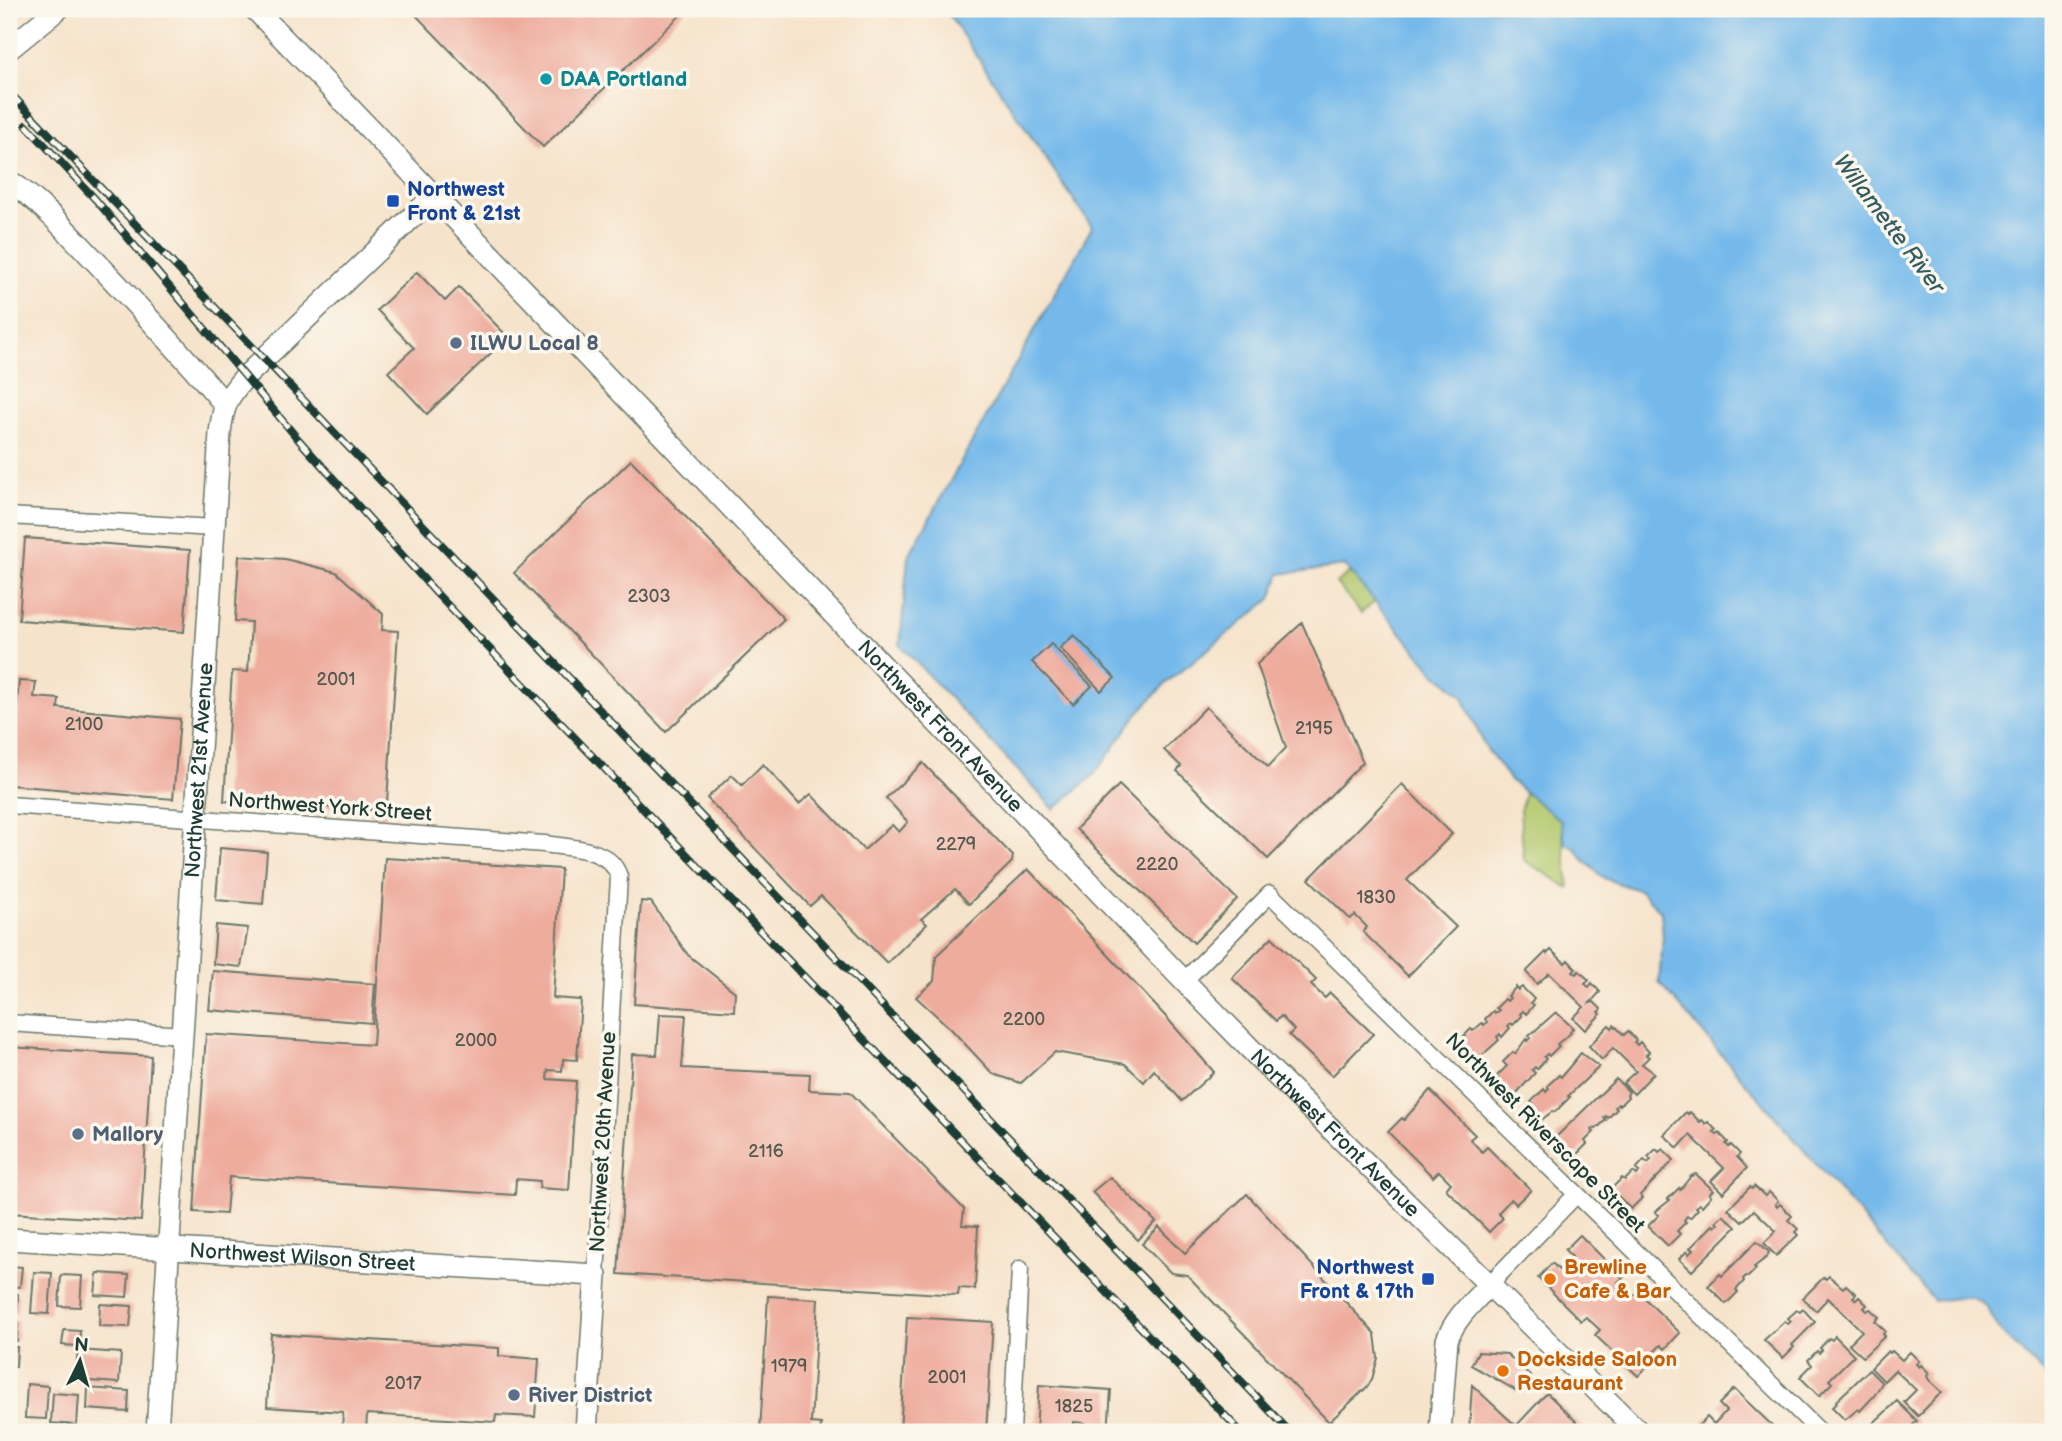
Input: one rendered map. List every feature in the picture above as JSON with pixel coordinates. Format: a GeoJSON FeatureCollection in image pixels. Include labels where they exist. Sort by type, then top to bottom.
{"type":"FeatureCollection","features":[{"type":"Feature","properties":{"kind":"street"},"geometry":{"type":"LineString","coordinates":[[12,43],[58,9]]}},
{"type":"Feature","properties":{"kind":"street","name":"Northwest Front Avenue"},"geometry":{"type":"LineString","coordinates":[[255,9],[1184,981],[1639,1432]]}},
{"type":"Feature","properties":{"kind":"street"},"geometry":{"type":"LineString","coordinates":[[9,181],[35,201],[75,240],[166,336],[225,405]]}},
{"type":"Feature","properties":{"kind":"street","name":"Northwest 21st Avenue"},"geometry":{"type":"LineString","coordinates":[[158,1432],[220,433],[225,405],[229,394],[245,376],[435,196]]}},
{"type":"Feature","properties":{"kind":"street"},"geometry":{"type":"LineString","coordinates":[[9,516],[214,528]]}},
{"type":"Feature","properties":{"kind":"street","name":"Northwest York Street"},"geometry":{"type":"LineString","coordinates":[[9,805],[544,844],[604,856]]}},
{"type":"Feature","properties":{"kind":"street","name":"Northwest 20th Avenue"},"geometry":{"type":"LineString","coordinates":[[586,1432],[619,877],[613,864],[604,856]]}},
{"type":"Feature","properties":{"kind":"street","name":"Northwest Riverscape Street"},"geometry":{"type":"LineString","coordinates":[[1184,981],[1270,894],[1819,1432]]}},
{"type":"Feature","properties":{"kind":"street"},"geometry":{"type":"LineString","coordinates":[[9,1023],[183,1035]]}},
{"type":"Feature","properties":{"kind":"street"},"geometry":{"type":"LineString","coordinates":[[1440,1432],[1447,1340],[1458,1319],[1576,1195]]}},
{"type":"Feature","properties":{"kind":"street","name":"Northwest Wilson Street"},"geometry":{"type":"LineString","coordinates":[[9,1239],[596,1275]]}},
{"type":"Feature","properties":{"kind":"street"},"geometry":{"type":"LineString","coordinates":[[1012,1432],[1020,1269]]}},
{"type":"Feature","properties":{"kind":"green space"},"geometry":{"type":"Polygon","coordinates":[[[1422,515],[1561,819],[1569,888],[1524,860],[1520,810],[1526,790],[1402,579],[1361,613],[1336,583],[1422,515]]]}},
{"type":"Feature","properties":{"kind":"water","name":"Willamette River"},"geometry":{"type":"Polygon","coordinates":[[[945,9],[2053,9],[2053,1383],[2000,1331],[1986,1306],[1971,1296],[1934,1301],[1659,982],[1663,937],[1661,912],[1641,891],[1604,878],[1576,849],[1565,843],[1561,821],[1510,780],[1484,745],[1462,695],[1434,672],[1345,566],[1280,574],[1271,599],[1167,682],[1138,713],[1094,775],[1054,809],[900,645],[908,557],[1092,227],[945,9]]]}},
{"type":"Feature","properties":{"kind":"building","name":"DAA Portland"},"geometry":{"type":"Polygon","coordinates":[[[410,9],[682,9],[685,11],[543,147],[410,9]]]}},
{"type":"Feature","properties":{"kind":"building","name":"ILWU Local 8"},"geometry":{"type":"Polygon","coordinates":[[[417,272],[445,301],[459,287],[508,337],[427,414],[388,372],[414,348],[377,310],[417,272]]]}},
{"type":"Feature","properties":{"kind":"building"},"geometry":{"type":"Polygon","coordinates":[[[631,460],[784,619],[666,732],[514,573],[631,460]]]}},
{"type":"Feature","properties":{"kind":"building"},"geometry":{"type":"Polygon","coordinates":[[[25,538],[190,550],[184,632],[19,620],[25,538]]]}},
{"type":"Feature","properties":{"kind":"building"},"geometry":{"type":"Polygon","coordinates":[[[239,556],[285,559],[336,572],[383,614],[382,630],[398,631],[386,818],[372,817],[373,810],[224,801],[232,671],[248,672],[251,622],[235,621],[239,556]]]}},
{"type":"Feature","properties":{"kind":"building"},"geometry":{"type":"Polygon","coordinates":[[[1302,623],[1363,762],[1268,859],[1177,771],[1181,766],[1164,750],[1206,707],[1268,767],[1286,748],[1257,664],[1302,623]]]}},
{"type":"Feature","properties":{"kind":"building"},"geometry":{"type":"Polygon","coordinates":[[[1074,635],[1115,678],[1101,691],[1060,648],[1074,635]]]}},
{"type":"Feature","properties":{"kind":"building"},"geometry":{"type":"Polygon","coordinates":[[[1051,644],[1092,686],[1073,704],[1032,662],[1051,644]]]}},
{"type":"Feature","properties":{"kind":"building"},"geometry":{"type":"Polygon","coordinates":[[[19,681],[36,682],[34,697],[59,699],[58,708],[180,719],[173,799],[10,785],[19,681]]]}},
{"type":"Feature","properties":{"kind":"building"},"geometry":{"type":"Polygon","coordinates":[[[923,763],[1013,856],[1012,862],[969,904],[955,889],[921,919],[927,924],[887,963],[821,896],[810,906],[707,798],[732,775],[742,785],[763,764],[799,804],[811,794],[864,850],[892,825],[899,832],[908,822],[886,798],[923,763]]]}},
{"type":"Feature","properties":{"kind":"building"},"geometry":{"type":"Polygon","coordinates":[[[1402,784],[1452,834],[1407,880],[1456,927],[1408,976],[1363,932],[1367,927],[1355,915],[1350,919],[1309,879],[1402,784]]]}},
{"type":"Feature","properties":{"kind":"building"},"geometry":{"type":"Polygon","coordinates":[[[1119,785],[1237,899],[1194,943],[1076,829],[1119,785]]]}},
{"type":"Feature","properties":{"kind":"building"},"geometry":{"type":"Polygon","coordinates":[[[220,848],[267,852],[263,904],[216,900],[220,848]]]}},
{"type":"Feature","properties":{"kind":"building"},"geometry":{"type":"Polygon","coordinates":[[[385,858],[561,869],[553,998],[581,1000],[577,1060],[563,1059],[562,1071],[548,1070],[547,1079],[576,1081],[569,1190],[539,1188],[540,1181],[516,1179],[515,1195],[229,1177],[226,1214],[194,1212],[206,1034],[373,1045],[385,858]]]}},
{"type":"Feature","properties":{"kind":"building"},"geometry":{"type":"Polygon","coordinates":[[[1028,869],[1214,1072],[1182,1101],[1154,1070],[1144,1082],[1125,1064],[1055,1052],[1021,1083],[993,1074],[951,1029],[916,997],[934,981],[936,956],[1028,869]]]}},
{"type":"Feature","properties":{"kind":"building"},"geometry":{"type":"Polygon","coordinates":[[[641,901],[651,902],[688,955],[735,992],[734,1011],[634,1004],[641,901]]]}},
{"type":"Feature","properties":{"kind":"building"},"geometry":{"type":"Polygon","coordinates":[[[216,925],[248,928],[241,967],[213,964],[216,925]]]}},
{"type":"Feature","properties":{"kind":"building"},"geometry":{"type":"Polygon","coordinates":[[[1272,937],[1316,980],[1311,985],[1325,998],[1330,993],[1373,1034],[1332,1076],[1289,1035],[1294,1030],[1281,1016],[1276,1021],[1232,978],[1272,937]]]}},
{"type":"Feature","properties":{"kind":"building"},"geometry":{"type":"Polygon","coordinates":[[[1551,950],[1565,963],[1568,960],[1576,969],[1573,972],[1576,974],[1579,971],[1589,980],[1585,984],[1589,987],[1592,983],[1600,992],[1590,1003],[1594,1002],[1601,1009],[1601,1014],[1585,1030],[1573,1018],[1584,1007],[1549,973],[1537,984],[1526,972],[1551,950]]]}},
{"type":"Feature","properties":{"kind":"building"},"geometry":{"type":"Polygon","coordinates":[[[213,971],[375,984],[372,1023],[209,1010],[213,971]]]}},
{"type":"Feature","properties":{"kind":"building"},"geometry":{"type":"Polygon","coordinates":[[[1516,987],[1518,990],[1522,987],[1534,999],[1531,1003],[1534,1005],[1526,1014],[1523,1011],[1520,1014],[1522,1016],[1513,1025],[1511,1023],[1502,1037],[1500,1034],[1497,1037],[1499,1040],[1478,1059],[1459,1041],[1471,1029],[1473,1031],[1482,1023],[1484,1025],[1487,1022],[1485,1019],[1493,1011],[1495,1013],[1499,1010],[1496,1008],[1510,998],[1508,996],[1516,987]]]}},
{"type":"Feature","properties":{"kind":"building"},"geometry":{"type":"Polygon","coordinates":[[[1556,1012],[1573,1028],[1571,1033],[1557,1044],[1559,1046],[1549,1056],[1547,1054],[1544,1057],[1546,1059],[1537,1069],[1535,1067],[1532,1070],[1535,1073],[1515,1095],[1496,1077],[1507,1066],[1503,1062],[1513,1052],[1515,1054],[1526,1039],[1527,1041],[1529,1036],[1556,1012]]]}},
{"type":"Feature","properties":{"kind":"building"},"geometry":{"type":"Polygon","coordinates":[[[660,1014],[686,1015],[682,1068],[810,1074],[809,1090],[850,1092],[964,1209],[962,1225],[978,1226],[975,1289],[959,1288],[958,1295],[618,1274],[632,1054],[657,1055],[660,1014]]]}},
{"type":"Feature","properties":{"kind":"building"},"geometry":{"type":"Polygon","coordinates":[[[1609,1025],[1612,1028],[1614,1025],[1624,1035],[1628,1031],[1637,1045],[1640,1042],[1649,1052],[1646,1055],[1649,1057],[1642,1064],[1654,1073],[1634,1094],[1623,1083],[1636,1071],[1613,1048],[1602,1060],[1589,1046],[1609,1025]]]}},
{"type":"Feature","properties":{"kind":"building","name":"Mallory"},"geometry":{"type":"Polygon","coordinates":[[[9,1047],[151,1056],[141,1221],[9,1213],[9,1047]]]}},
{"type":"Feature","properties":{"kind":"building"},"geometry":{"type":"Polygon","coordinates":[[[1581,1053],[1599,1067],[1555,1112],[1540,1121],[1528,1109],[1533,1104],[1531,1102],[1544,1089],[1546,1092],[1549,1088],[1547,1086],[1559,1075],[1561,1077],[1581,1053]]]}},
{"type":"Feature","properties":{"kind":"building"},"geometry":{"type":"Polygon","coordinates":[[[1616,1079],[1629,1092],[1628,1097],[1592,1130],[1594,1132],[1585,1141],[1587,1144],[1575,1156],[1556,1137],[1616,1079]]]}},
{"type":"Feature","properties":{"kind":"building"},"geometry":{"type":"Polygon","coordinates":[[[1430,1090],[1475,1135],[1470,1139],[1482,1152],[1487,1147],[1531,1190],[1516,1204],[1511,1199],[1498,1213],[1503,1218],[1489,1232],[1446,1189],[1451,1183],[1439,1171],[1433,1177],[1388,1132],[1402,1118],[1404,1120],[1430,1090]]]}},
{"type":"Feature","properties":{"kind":"building"},"geometry":{"type":"Polygon","coordinates":[[[1686,1112],[1690,1112],[1700,1122],[1708,1122],[1717,1135],[1719,1133],[1728,1142],[1726,1144],[1729,1147],[1731,1145],[1740,1154],[1737,1157],[1747,1168],[1723,1193],[1711,1181],[1724,1168],[1690,1135],[1678,1148],[1664,1135],[1686,1112]]]}},
{"type":"Feature","properties":{"kind":"building"},"geometry":{"type":"Polygon","coordinates":[[[1656,1149],[1659,1152],[1663,1149],[1674,1160],[1640,1195],[1642,1198],[1631,1209],[1611,1189],[1633,1172],[1637,1175],[1639,1172],[1636,1169],[1644,1160],[1648,1163],[1651,1160],[1648,1157],[1656,1149]]]}},
{"type":"Feature","properties":{"kind":"building"},"geometry":{"type":"Polygon","coordinates":[[[1696,1174],[1713,1190],[1709,1194],[1711,1196],[1702,1206],[1700,1204],[1696,1207],[1698,1209],[1690,1218],[1687,1216],[1684,1220],[1686,1222],[1677,1231],[1680,1234],[1668,1246],[1648,1226],[1659,1215],[1655,1212],[1696,1174]]]}},
{"type":"Feature","properties":{"kind":"building"},"geometry":{"type":"Polygon","coordinates":[[[1110,1177],[1156,1222],[1138,1240],[1092,1192],[1110,1177]]]}},
{"type":"Feature","properties":{"kind":"building"},"geometry":{"type":"Polygon","coordinates":[[[1754,1186],[1765,1196],[1769,1192],[1778,1201],[1775,1204],[1777,1207],[1780,1204],[1792,1216],[1788,1220],[1798,1229],[1795,1232],[1798,1235],[1776,1256],[1764,1243],[1776,1231],[1754,1210],[1742,1222],[1728,1209],[1754,1186]]]}},
{"type":"Feature","properties":{"kind":"building"},"geometry":{"type":"Polygon","coordinates":[[[1247,1194],[1375,1334],[1378,1358],[1372,1379],[1368,1386],[1329,1422],[1187,1275],[1171,1273],[1142,1244],[1159,1227],[1185,1253],[1247,1194]]]}},
{"type":"Feature","properties":{"kind":"building"},"geometry":{"type":"Polygon","coordinates":[[[1723,1215],[1736,1227],[1692,1271],[1679,1259],[1687,1251],[1689,1254],[1693,1250],[1690,1248],[1713,1225],[1715,1227],[1718,1224],[1716,1222],[1723,1215]]]}},
{"type":"Feature","properties":{"kind":"building"},"geometry":{"type":"Polygon","coordinates":[[[1580,1235],[1623,1278],[1618,1282],[1633,1297],[1638,1292],[1680,1333],[1665,1349],[1661,1345],[1649,1357],[1653,1361],[1638,1376],[1595,1335],[1600,1330],[1586,1317],[1581,1321],[1538,1278],[1552,1263],[1559,1270],[1572,1257],[1565,1250],[1580,1235]]]}},
{"type":"Feature","properties":{"kind":"building"},"geometry":{"type":"Polygon","coordinates":[[[1757,1241],[1769,1252],[1767,1257],[1743,1279],[1736,1290],[1738,1292],[1726,1304],[1708,1286],[1720,1274],[1722,1276],[1757,1241]]]}},
{"type":"Feature","properties":{"kind":"building"},"geometry":{"type":"Polygon","coordinates":[[[9,1266],[22,1267],[20,1287],[9,1286],[9,1266]]]}},
{"type":"Feature","properties":{"kind":"building"},"geometry":{"type":"Polygon","coordinates":[[[34,1272],[52,1273],[49,1314],[31,1313],[34,1272]]]}},
{"type":"Feature","properties":{"kind":"building"},"geometry":{"type":"Polygon","coordinates":[[[97,1273],[129,1275],[127,1297],[95,1295],[97,1273]]]}},
{"type":"Feature","properties":{"kind":"building"},"geometry":{"type":"Polygon","coordinates":[[[61,1275],[82,1276],[80,1307],[59,1306],[61,1275]]]}},
{"type":"Feature","properties":{"kind":"building"},"geometry":{"type":"Polygon","coordinates":[[[1829,1276],[1843,1288],[1846,1285],[1856,1294],[1853,1297],[1856,1300],[1859,1297],[1867,1305],[1864,1308],[1867,1311],[1870,1309],[1879,1317],[1875,1321],[1885,1331],[1885,1336],[1863,1357],[1849,1344],[1862,1331],[1828,1298],[1816,1311],[1803,1298],[1824,1277],[1826,1279],[1829,1276]]]}},
{"type":"Feature","properties":{"kind":"building"},"geometry":{"type":"Polygon","coordinates":[[[9,1293],[18,1294],[17,1314],[9,1313],[9,1293]]]}},
{"type":"Feature","properties":{"kind":"building"},"geometry":{"type":"Polygon","coordinates":[[[768,1296],[818,1299],[811,1423],[821,1424],[820,1432],[760,1432],[768,1296]]]}},
{"type":"Feature","properties":{"kind":"building"},"geometry":{"type":"Polygon","coordinates":[[[100,1304],[132,1306],[130,1327],[99,1326],[100,1304]]]}},
{"type":"Feature","properties":{"kind":"building"},"geometry":{"type":"Polygon","coordinates":[[[1803,1309],[1815,1322],[1783,1358],[1764,1340],[1785,1321],[1788,1324],[1791,1321],[1788,1318],[1797,1310],[1800,1312],[1803,1309]]]}},
{"type":"Feature","properties":{"kind":"building"},"geometry":{"type":"Polygon","coordinates":[[[907,1317],[993,1322],[986,1432],[900,1432],[907,1317]]]}},
{"type":"Feature","properties":{"kind":"building"},"geometry":{"type":"Polygon","coordinates":[[[9,1320],[18,1321],[17,1341],[9,1341],[9,1320]]]}},
{"type":"Feature","properties":{"kind":"building"},"geometry":{"type":"Polygon","coordinates":[[[64,1330],[80,1331],[79,1346],[62,1345],[64,1330]]]}},
{"type":"Feature","properties":{"kind":"building"},"geometry":{"type":"Polygon","coordinates":[[[271,1334],[499,1348],[499,1356],[539,1359],[535,1417],[496,1415],[495,1422],[367,1414],[366,1432],[342,1432],[343,1412],[267,1407],[271,1334]]]}},
{"type":"Feature","properties":{"kind":"building"},"geometry":{"type":"Polygon","coordinates":[[[1835,1336],[1854,1355],[1829,1380],[1832,1383],[1819,1396],[1800,1377],[1812,1365],[1808,1360],[1822,1350],[1820,1348],[1829,1338],[1832,1340],[1835,1336]]]}},
{"type":"Feature","properties":{"kind":"building"},"geometry":{"type":"Polygon","coordinates":[[[9,1347],[17,1347],[16,1367],[9,1367],[9,1347]]]}},
{"type":"Feature","properties":{"kind":"building"},"geometry":{"type":"Polygon","coordinates":[[[78,1350],[121,1353],[119,1383],[75,1380],[78,1350]]]}},
{"type":"Feature","properties":{"kind":"building"},"geometry":{"type":"Polygon","coordinates":[[[1888,1351],[1892,1351],[1902,1360],[1910,1352],[1919,1361],[1916,1364],[1929,1373],[1929,1380],[1942,1392],[1918,1416],[1904,1402],[1916,1390],[1895,1370],[1884,1381],[1871,1368],[1888,1351]]]}},
{"type":"Feature","properties":{"kind":"building","name":"Dockside Saloon Restaurant"},"geometry":{"type":"Polygon","coordinates":[[[1478,1352],[1507,1354],[1531,1376],[1517,1391],[1471,1365],[1478,1352]]]}},
{"type":"Feature","properties":{"kind":"building"},"geometry":{"type":"Polygon","coordinates":[[[1869,1370],[1882,1383],[1860,1411],[1858,1409],[1845,1420],[1832,1407],[1869,1370]]]}},
{"type":"Feature","properties":{"kind":"building"},"geometry":{"type":"Polygon","coordinates":[[[27,1384],[48,1386],[46,1419],[25,1418],[27,1384]]]}},
{"type":"Feature","properties":{"kind":"building"},"geometry":{"type":"Polygon","coordinates":[[[1039,1385],[1111,1390],[1108,1432],[1085,1432],[1085,1423],[1074,1422],[1074,1432],[1036,1432],[1039,1385]]]}},
{"type":"Feature","properties":{"kind":"building"},"geometry":{"type":"Polygon","coordinates":[[[1472,1385],[1516,1426],[1547,1393],[1587,1432],[1469,1432],[1472,1385]]]}},
{"type":"Feature","properties":{"kind":"building"},"geometry":{"type":"Polygon","coordinates":[[[88,1388],[129,1391],[128,1412],[87,1409],[88,1388]]]}},
{"type":"Feature","properties":{"kind":"building"},"geometry":{"type":"Polygon","coordinates":[[[1734,1389],[1779,1432],[1692,1432],[1707,1417],[1714,1424],[1726,1411],[1719,1404],[1734,1389]]]}},
{"type":"Feature","properties":{"kind":"building"},"geometry":{"type":"Polygon","coordinates":[[[53,1393],[79,1395],[77,1425],[51,1423],[53,1393]]]}},
{"type":"Feature","properties":{"kind":"building"},"geometry":{"type":"Polygon","coordinates":[[[1897,1401],[1917,1421],[1906,1432],[1864,1432],[1897,1401]]]}},
{"type":"Feature","properties":{"kind":"railway"},"geometry":{"type":"LineString","coordinates":[[9,92],[1290,1432]]}},
{"type":"Feature","properties":{"kind":"railway"},"geometry":{"type":"LineString","coordinates":[[26,125],[96,200],[298,439],[437,594],[1241,1432]]}},
{"type":"Feature","properties":{"kind":"place","name":"DAA Portland"},"geometry":{"type":"Point","coordinates":[546,79]}},
{"type":"Feature","properties":{"kind":"place","name":"Northwest Front & 21st"},"geometry":{"type":"Point","coordinates":[393,201]}},
{"type":"Feature","properties":{"kind":"place","name":"ILWU Local 8"},"geometry":{"type":"Point","coordinates":[456,343]}},
{"type":"Feature","properties":{"kind":"place","name":"Mallory"},"geometry":{"type":"Point","coordinates":[78,1134]}},
{"type":"Feature","properties":{"kind":"place","name":"Northwest Front & 17th"},"geometry":{"type":"Point","coordinates":[1428,1279]}},
{"type":"Feature","properties":{"kind":"place","name":"Brewline Cafe & Bar"},"geometry":{"type":"Point","coordinates":[1550,1279]}},
{"type":"Feature","properties":{"kind":"place","name":"Dockside Saloon Restaurant"},"geometry":{"type":"Point","coordinates":[1503,1371]}},
{"type":"Feature","properties":{"kind":"place","name":"River District"},"geometry":{"type":"Point","coordinates":[514,1395]}}]}
